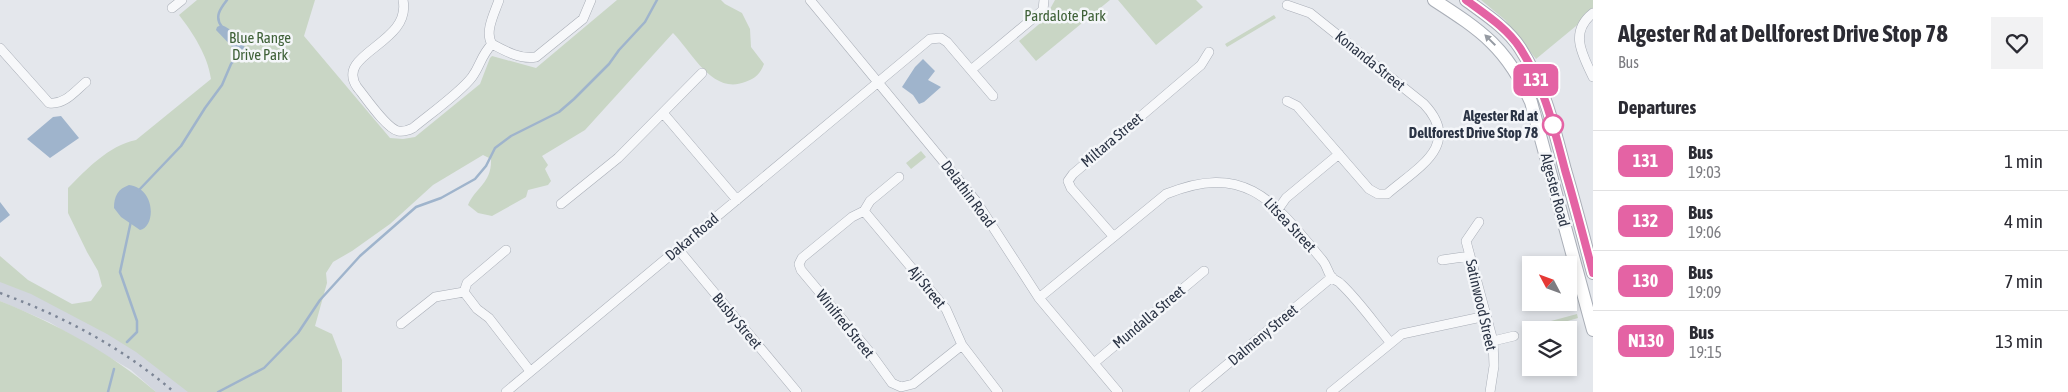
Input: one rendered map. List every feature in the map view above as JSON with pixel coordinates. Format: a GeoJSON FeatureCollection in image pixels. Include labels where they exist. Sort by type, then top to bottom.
{"type":"FeatureCollection","features":[{"type":"Feature","properties":{"kind":"main road","name":"Algester Road"},"geometry":{"type":"LineString","coordinates":[[1434,0],[1486,36],[1505,56],[1521,79],[1531,102],[1593,330]]}},
{"type":"Feature","properties":{"kind":"main road","name":"Algester Road"},"geometry":{"type":"LineString","coordinates":[[1466,0],[1502,27],[1520,47],[1533,72],[1544,98],[1560,147],[1593,273]]}},
{"type":"Feature","properties":{"kind":"street"},"geometry":{"type":"LineString","coordinates":[[172,8],[182,0]]}},
{"type":"Feature","properties":{"kind":"street"},"geometry":{"type":"LineString","coordinates":[[403,0],[404,12],[396,30],[357,62],[352,74],[353,81],[389,125],[396,130],[404,132],[413,128],[468,81],[476,72],[483,54],[492,44]]}},
{"type":"Feature","properties":{"kind":"street"},"geometry":{"type":"LineString","coordinates":[[499,0],[489,40],[492,44],[505,51],[524,57],[536,57],[583,19],[591,0]]}},
{"type":"Feature","properties":{"kind":"street","name":"Delathin Road"},"geometry":{"type":"LineString","coordinates":[[810,0],[976,201],[1039,298],[1118,392]]}},
{"type":"Feature","properties":{"kind":"street"},"geometry":{"type":"LineString","coordinates":[[992,96],[971,70],[1043,10],[1044,0]]}},
{"type":"Feature","properties":{"kind":"street","name":"Konanda Street"},"geometry":{"type":"LineString","coordinates":[[1287,5],[1310,12],[1424,104],[1434,115],[1439,126],[1440,140],[1434,154],[1387,194],[1378,194],[1369,189],[1339,154]]}},
{"type":"Feature","properties":{"kind":"street"},"geometry":{"type":"LineString","coordinates":[[1593,13],[1582,24],[1578,34],[1584,58],[1593,76]]}},
{"type":"Feature","properties":{"kind":"street","name":"Dakar Road"},"geometry":{"type":"LineString","coordinates":[[506,392],[930,39],[936,38],[947,42],[971,70]]}},
{"type":"Feature","properties":{"kind":"street"},"geometry":{"type":"LineString","coordinates":[[0,48],[48,103],[56,104],[63,101],[86,82]]}},
{"type":"Feature","properties":{"kind":"street","name":"Miltara Street"},"geometry":{"type":"LineString","coordinates":[[1112,236],[1071,188],[1068,181],[1073,174],[1201,65],[1209,52]]}},
{"type":"Feature","properties":{"kind":"street"},"geometry":{"type":"LineString","coordinates":[[561,204],[618,158],[702,73]]}},
{"type":"Feature","properties":{"kind":"street"},"geometry":{"type":"LineString","coordinates":[[1279,208],[1286,198],[1339,154],[1297,106],[1287,101]]}},
{"type":"Feature","properties":{"kind":"street"},"geometry":{"type":"LineString","coordinates":[[663,113],[737,200]]}},
{"type":"Feature","properties":{"kind":"street","name":"Winifred Street"},"geometry":{"type":"LineString","coordinates":[[899,177],[870,201],[864,212],[852,217],[802,258],[799,264],[801,270],[868,350],[892,383],[902,387],[913,384],[962,344]]}},
{"type":"Feature","properties":{"kind":"street","name":"Litsea Street"},"geometry":{"type":"LineString","coordinates":[[1039,298],[1112,236],[1166,194],[1206,182],[1228,183],[1246,187],[1266,197],[1279,208],[1325,264],[1332,277],[1345,288],[1390,342]]}},
{"type":"Feature","properties":{"kind":"street","name":"Aji Street"},"geometry":{"type":"LineString","coordinates":[[864,212],[946,309],[962,344],[998,392]]}},
{"type":"Feature","properties":{"kind":"street","name":"Satinwood Street"},"geometry":{"type":"LineString","coordinates":[[1479,222],[1466,241],[1493,341],[1494,366],[1490,392]]}},
{"type":"Feature","properties":{"kind":"street","name":"Busby Street"},"geometry":{"type":"LineString","coordinates":[[678,249],[797,392]]}},
{"type":"Feature","properties":{"kind":"street"},"geometry":{"type":"LineString","coordinates":[[506,250],[466,283],[464,292],[477,309],[489,318],[530,371]]}},
{"type":"Feature","properties":{"kind":"street"},"geometry":{"type":"LineString","coordinates":[[1442,260],[1470,256]]}},
{"type":"Feature","properties":{"kind":"street","name":"Mundalla Street"},"geometry":{"type":"LineString","coordinates":[[1094,363],[1204,271]]}},
{"type":"Feature","properties":{"kind":"street","name":"Dalmeny Street"},"geometry":{"type":"LineString","coordinates":[[1194,392],[1332,277]]}},
{"type":"Feature","properties":{"kind":"street"},"geometry":{"type":"LineString","coordinates":[[401,324],[435,296],[464,292]]}},
{"type":"Feature","properties":{"kind":"street"},"geometry":{"type":"LineString","coordinates":[[1331,392],[1390,342],[1412,331],[1486,316]]}},
{"type":"Feature","properties":{"kind":"street"},"geometry":{"type":"LineString","coordinates":[[1493,341],[1514,336]]}},
{"type":"Feature","properties":{"kind":"shaded area"},"geometry":{"type":"Polygon","coordinates":[[[0,276],[95,322],[196,392],[156,392],[131,370],[49,322],[0,301],[0,276]]]}},
{"type":"Feature","properties":{"kind":"green space","name":"Blue Range Drive Park"},"geometry":{"type":"Polygon","coordinates":[[[197,0],[315,0],[304,36],[390,138],[403,139],[415,137],[480,84],[492,56],[536,68],[617,0],[721,0],[742,13],[750,29],[751,47],[764,64],[755,77],[745,82],[733,84],[722,82],[704,70],[673,33],[585,130],[542,156],[548,165],[545,169],[551,181],[548,185],[528,190],[526,197],[492,216],[478,213],[468,205],[489,174],[491,159],[483,155],[433,185],[390,224],[333,262],[326,273],[327,283],[315,326],[332,334],[342,360],[342,392],[188,392],[136,352],[107,334],[31,294],[0,282],[0,256],[28,280],[72,304],[91,301],[102,286],[98,271],[68,213],[68,188],[99,159],[116,147],[136,140],[211,79],[207,62],[199,45],[179,15],[197,0]]]}},
{"type":"Feature","properties":{"kind":"green space","name":"Pardalote Park"},"geometry":{"type":"Polygon","coordinates":[[[1055,0],[1110,0],[1036,61],[1019,41],[1044,20],[1055,0]]]}},
{"type":"Feature","properties":{"kind":"green space","name":"Pardalote Park"},"geometry":{"type":"Polygon","coordinates":[[[1118,0],[1196,0],[1203,7],[1156,45],[1118,0]]]}},
{"type":"Feature","properties":{"kind":"green space"},"geometry":{"type":"Polygon","coordinates":[[[1481,0],[1593,0],[1593,12],[1536,59],[1505,20],[1481,0]]]}},
{"type":"Feature","properties":{"kind":"green space"},"geometry":{"type":"Polygon","coordinates":[[[1274,15],[1276,18],[1227,47],[1225,44],[1274,15]]]}},
{"type":"Feature","properties":{"kind":"green space"},"geometry":{"type":"Polygon","coordinates":[[[921,151],[926,157],[911,169],[906,163],[921,151]]]}},
{"type":"Feature","properties":{"kind":"green space"},"geometry":{"type":"Polygon","coordinates":[[[0,301],[42,319],[82,340],[120,364],[156,392],[0,392],[0,301]]]}},
{"type":"Feature","properties":{"kind":"green space"},"geometry":{"type":"Polygon","coordinates":[[[1577,314],[1578,318],[1568,321],[1551,321],[1577,314]]]}},
{"type":"Feature","properties":{"kind":"water"},"geometry":{"type":"Polygon","coordinates":[[[221,25],[229,29],[238,38],[246,49],[244,53],[239,54],[216,30],[221,25]]]}},
{"type":"Feature","properties":{"kind":"water"},"geometry":{"type":"Polygon","coordinates":[[[923,59],[935,71],[928,80],[941,87],[919,104],[913,95],[902,87],[915,67],[923,59]]]}},
{"type":"Feature","properties":{"kind":"water"},"geometry":{"type":"Polygon","coordinates":[[[61,116],[79,138],[50,158],[27,139],[53,117],[61,116]]]}},
{"type":"Feature","properties":{"kind":"water"},"geometry":{"type":"Polygon","coordinates":[[[129,185],[145,193],[151,208],[149,223],[140,230],[121,217],[114,208],[117,194],[129,185]]]}},
{"type":"Feature","properties":{"kind":"water"},"geometry":{"type":"Polygon","coordinates":[[[0,202],[10,215],[0,223],[0,202]]]}},
{"type":"Feature","properties":{"kind":"waterway"},"geometry":{"type":"LineString","coordinates":[[222,27],[218,16],[227,0]]}},
{"type":"Feature","properties":{"kind":"waterway"},"geometry":{"type":"LineString","coordinates":[[218,392],[264,368],[298,333],[320,300],[360,256],[416,207],[441,198],[475,179],[486,166],[495,148],[511,136],[559,112],[574,99],[609,64],[619,50],[645,22],[657,0]]}},
{"type":"Feature","properties":{"kind":"waterway"},"geometry":{"type":"LineString","coordinates":[[139,190],[181,146],[222,85],[231,64],[238,55],[238,49]]}},
{"type":"Feature","properties":{"kind":"waterway"},"geometry":{"type":"LineString","coordinates":[[127,342],[137,332],[137,321],[120,272],[131,221]]}},
{"type":"Feature","properties":{"kind":"waterway"},"geometry":{"type":"LineString","coordinates":[[108,392],[114,369]]}},
{"type":"Feature","properties":{"kind":"railway"},"geometry":{"type":"LineString","coordinates":[[0,293],[47,312],[92,335],[134,361],[174,392]]}},
{"type":"Feature","properties":{"kind":"bus line","name":"131"},"geometry":{"type":"LineString","coordinates":[[1466,0],[1502,27],[1520,47],[1533,72],[1544,98],[1560,147],[1593,273]]}},
{"type":"Feature","properties":{"kind":"place","name":"Algester Rd at Dellforest Drive Stop 78"},"geometry":{"type":"Point","coordinates":[1553,125]}}]}
